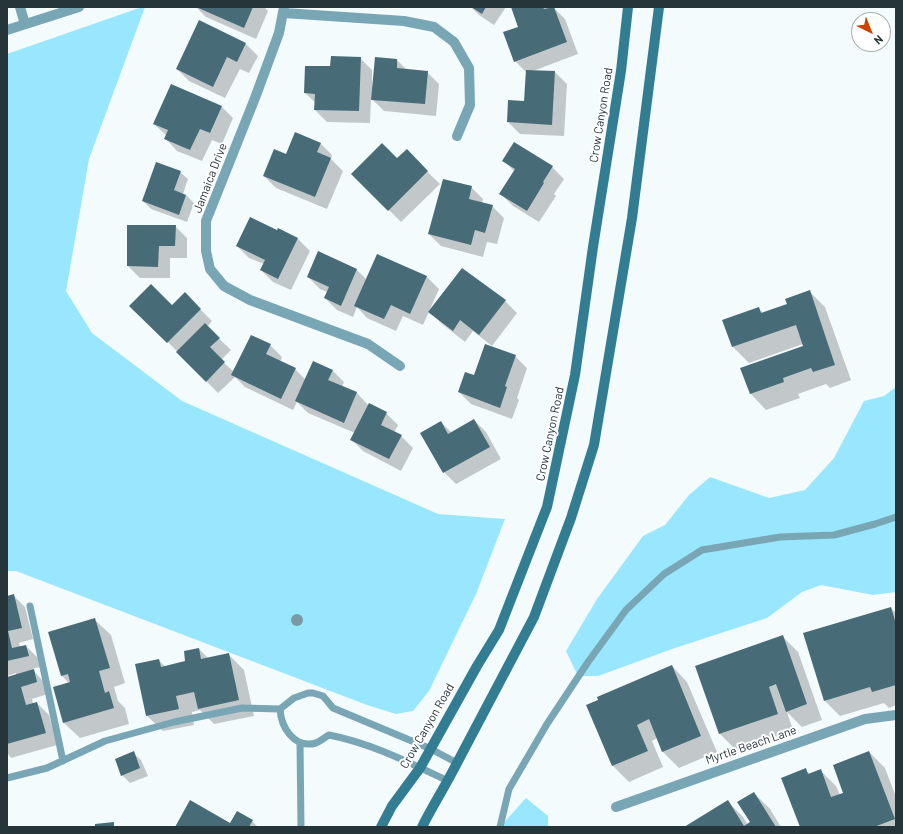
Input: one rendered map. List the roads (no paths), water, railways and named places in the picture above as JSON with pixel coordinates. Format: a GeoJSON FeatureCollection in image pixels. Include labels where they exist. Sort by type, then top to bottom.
{"type":"FeatureCollection","features":[{"type":"Feature","properties":{"kind":"main road","name":"Crow Canyon Road"},"geometry":{"type":"LineString","coordinates":[[381,827],[392,806],[420,768],[477,666],[499,630],[547,507],[575,375],[593,247],[621,71],[628,7]]}},
{"type":"Feature","properties":{"kind":"main road"},"geometry":{"type":"LineString","coordinates":[[422,827],[448,781],[534,617],[571,518],[594,445],[632,218],[659,7]]}},
{"type":"Feature","properties":{"kind":"street"},"geometry":{"type":"LineString","coordinates":[[20,7],[25,24]]}},
{"type":"Feature","properties":{"kind":"street"},"geometry":{"type":"LineString","coordinates":[[7,30],[79,7]]}},
{"type":"Feature","properties":{"kind":"street"},"geometry":{"type":"LineString","coordinates":[[284,10],[404,21],[434,28],[454,42],[469,68],[470,105],[457,136]]}},
{"type":"Feature","properties":{"kind":"street","name":"Jamaica Drive"},"geometry":{"type":"LineString","coordinates":[[284,10],[279,33],[255,98],[206,221],[206,251],[210,269],[224,286],[250,300],[368,344],[400,366]]}},
{"type":"Feature","properties":{"kind":"street","name":"Myrtle Beach Lane"},"geometry":{"type":"LineString","coordinates":[[616,807],[865,719],[896,714]]}},
{"type":"Feature","properties":{"kind":"lane"},"geometry":{"type":"LineString","coordinates":[[500,827],[509,789],[547,724],[588,662],[626,610],[664,574],[702,550],[780,537],[834,535],[896,517]]}},
{"type":"Feature","properties":{"kind":"lane"},"geometry":{"type":"LineString","coordinates":[[30,606],[63,760]]}},
{"type":"Feature","properties":{"kind":"lane"},"geometry":{"type":"LineString","coordinates":[[7,778],[47,768],[105,741],[174,722],[242,708],[280,709],[294,698],[303,694],[313,693],[327,699],[334,708],[431,749],[457,763]]}},
{"type":"Feature","properties":{"kind":"lane"},"geometry":{"type":"LineString","coordinates":[[280,709],[283,726],[288,733],[300,742],[307,744],[315,743],[329,734],[337,736],[385,752],[448,781]]}},
{"type":"Feature","properties":{"kind":"lane"},"geometry":{"type":"LineString","coordinates":[[300,742],[300,827]]}}]}
